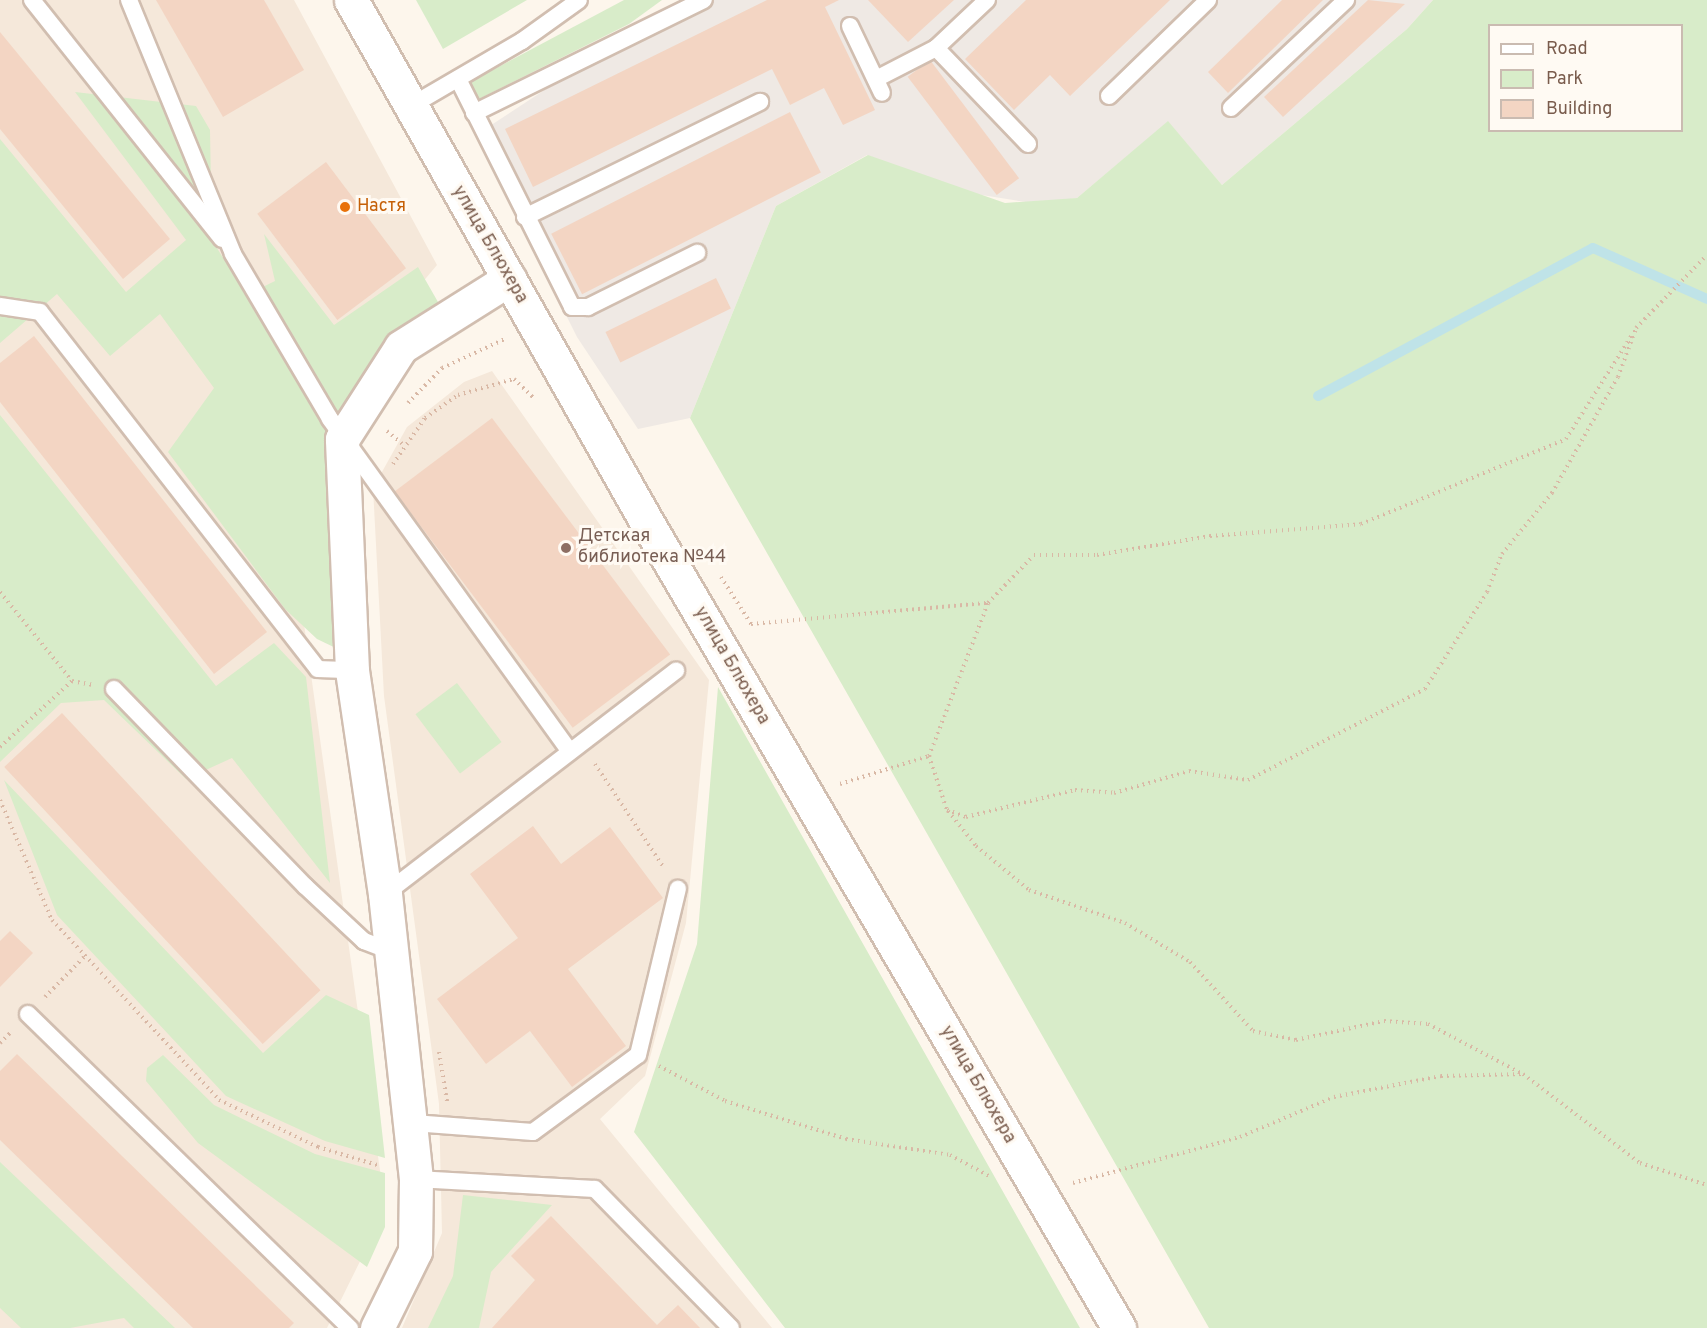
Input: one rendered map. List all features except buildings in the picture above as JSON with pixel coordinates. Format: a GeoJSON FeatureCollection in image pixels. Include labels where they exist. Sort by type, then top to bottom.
{"type":"FeatureCollection","features":[{"type":"Feature","properties":{"kind":"street","name":"улица Блюхера"},"geometry":{"type":"LineString","coordinates":[[351,0],[410,107],[807,796],[1119,1328]]}},
{"type":"Feature","properties":{"kind":"street"},"geometry":{"type":"LineString","coordinates":[[377,1328],[415,1251],[405,1175],[413,1123],[390,951],[385,894],[351,670],[342,439],[401,347],[509,279]]}},
{"type":"Feature","properties":{"kind":"lane"},"geometry":{"type":"LineString","coordinates":[[32,0],[233,254],[342,439],[379,491],[576,748]]}},
{"type":"Feature","properties":{"kind":"lane"},"geometry":{"type":"LineString","coordinates":[[129,0],[233,254]]}},
{"type":"Feature","properties":{"kind":"lane"},"geometry":{"type":"LineString","coordinates":[[410,107],[458,79],[579,0]]}},
{"type":"Feature","properties":{"kind":"lane"},"geometry":{"type":"LineString","coordinates":[[474,113],[704,0]]}},
{"type":"Feature","properties":{"kind":"lane"},"geometry":{"type":"LineString","coordinates":[[850,26],[879,86],[936,48],[987,0]]}},
{"type":"Feature","properties":{"kind":"lane"},"geometry":{"type":"LineString","coordinates":[[1109,96],[1208,0]]}},
{"type":"Feature","properties":{"kind":"lane"},"geometry":{"type":"LineString","coordinates":[[1231,108],[1346,0]]}},
{"type":"Feature","properties":{"kind":"lane"},"geometry":{"type":"LineString","coordinates":[[936,48],[1028,144]]}},
{"type":"Feature","properties":{"kind":"lane"},"geometry":{"type":"LineString","coordinates":[[458,79],[567,302],[579,309],[697,253]]}},
{"type":"Feature","properties":{"kind":"lane"},"geometry":{"type":"LineString","coordinates":[[525,217],[760,102]]}},
{"type":"Feature","properties":{"kind":"lane"},"geometry":{"type":"LineString","coordinates":[[0,306],[40,312],[318,669],[351,670]]}},
{"type":"Feature","properties":{"kind":"lane"},"geometry":{"type":"LineString","coordinates":[[385,894],[676,671]]}},
{"type":"Feature","properties":{"kind":"lane"},"geometry":{"type":"LineString","coordinates":[[114,689],[314,894],[364,941],[390,951]]}},
{"type":"Feature","properties":{"kind":"lane"},"geometry":{"type":"LineString","coordinates":[[413,1123],[450,1128],[533,1132],[638,1055],[678,889]]}},
{"type":"Feature","properties":{"kind":"lane"},"geometry":{"type":"LineString","coordinates":[[28,1014],[350,1328]]}},
{"type":"Feature","properties":{"kind":"lane"},"geometry":{"type":"LineString","coordinates":[[405,1175],[595,1189],[731,1328]]}},
{"type":"Feature","properties":{"kind":"path"},"geometry":{"type":"LineString","coordinates":[[1707,255],[1636,328],[1566,439],[1361,524],[1210,536],[1097,555],[1034,555],[988,603],[929,756],[947,810],[976,846],[1029,890],[1125,922],[1190,962],[1253,1031],[1296,1040],[1383,1021],[1428,1024],[1522,1074],[1640,1163],[1707,1185]]}},
{"type":"Feature","properties":{"kind":"path"},"geometry":{"type":"LineString","coordinates":[[947,810],[966,817],[1075,790],[1114,793],[1189,771],[1248,780],[1425,689],[1486,592],[1502,554],[1552,493],[1618,376],[1636,328]]}},
{"type":"Feature","properties":{"kind":"path"},"geometry":{"type":"LineString","coordinates":[[402,410],[442,368],[506,339]]}},
{"type":"Feature","properties":{"kind":"path"},"geometry":{"type":"LineString","coordinates":[[379,491],[425,418],[458,395],[514,379],[541,408]]}},
{"type":"Feature","properties":{"kind":"path"},"geometry":{"type":"LineString","coordinates":[[388,431],[392,423]]}},
{"type":"Feature","properties":{"kind":"path"},"geometry":{"type":"LineString","coordinates":[[0,592],[72,681],[114,689]]}},
{"type":"Feature","properties":{"kind":"path"},"geometry":{"type":"LineString","coordinates":[[751,624],[988,603]]}},
{"type":"Feature","properties":{"kind":"path"},"geometry":{"type":"LineString","coordinates":[[0,747],[72,681]]}},
{"type":"Feature","properties":{"kind":"path"},"geometry":{"type":"LineString","coordinates":[[576,748],[678,889]]}},
{"type":"Feature","properties":{"kind":"path"},"geometry":{"type":"LineString","coordinates":[[807,796],[883,767],[929,756]]}},
{"type":"Feature","properties":{"kind":"path"},"geometry":{"type":"LineString","coordinates":[[0,800],[52,920],[219,1100],[318,1147],[405,1175]]}},
{"type":"Feature","properties":{"kind":"path"},"geometry":{"type":"LineString","coordinates":[[438,1046],[450,1128]]}},
{"type":"Feature","properties":{"kind":"path"},"geometry":{"type":"LineString","coordinates":[[638,1055],[725,1101],[846,1139],[950,1155],[1026,1195],[1041,1194],[1240,1137],[1334,1097],[1441,1076],[1522,1074]]}},
{"type":"Feature","properties":{"kind":"shaded area"},"geometry":{"type":"Polygon","coordinates":[[[0,0],[294,0],[437,265],[363,353],[299,588],[382,1185],[379,1223],[327,1328],[0,1328],[0,0]]]}},
{"type":"Feature","properties":{"kind":"shaded area"},"geometry":{"type":"Polygon","coordinates":[[[682,0],[1433,0],[1407,29],[1222,185],[1168,122],[1077,198],[1038,204],[963,192],[867,155],[776,206],[690,418],[638,429],[577,337],[476,135],[682,0]]]}},
{"type":"Feature","properties":{"kind":"shaded area"},"geometry":{"type":"Polygon","coordinates":[[[492,371],[709,680],[686,923],[645,1076],[600,1119],[772,1328],[402,1328],[442,1233],[439,1104],[384,696],[373,488],[407,427],[464,382],[492,371]]]}},
{"type":"Feature","properties":{"kind":"green space"},"geometry":{"type":"Polygon","coordinates":[[[416,0],[527,0],[443,49],[416,0]]]}},
{"type":"Feature","properties":{"kind":"green space"},"geometry":{"type":"Polygon","coordinates":[[[624,0],[662,0],[629,24],[479,99],[470,82],[624,0]]]}},
{"type":"Feature","properties":{"kind":"green space"},"geometry":{"type":"Polygon","coordinates":[[[1433,0],[1707,0],[1707,1328],[1209,1328],[690,418],[776,206],[868,155],[1005,203],[1077,198],[1168,121],[1222,185],[1407,29],[1433,0]]]}},
{"type":"Feature","properties":{"kind":"green space"},"geometry":{"type":"Polygon","coordinates":[[[75,92],[196,106],[210,130],[212,240],[246,295],[275,281],[264,234],[334,325],[418,267],[442,309],[343,414],[342,651],[317,639],[285,609],[168,452],[214,388],[160,314],[110,356],[57,294],[0,343],[0,139],[126,292],[186,240],[75,92]]]}},
{"type":"Feature","properties":{"kind":"green space"},"geometry":{"type":"Polygon","coordinates":[[[0,415],[216,686],[274,643],[306,677],[330,883],[232,758],[186,779],[104,700],[61,703],[0,762],[0,415]]]}},
{"type":"Feature","properties":{"kind":"green space"},"geometry":{"type":"Polygon","coordinates":[[[457,683],[502,742],[460,773],[415,714],[457,683]]]}},
{"type":"Feature","properties":{"kind":"green space"},"geometry":{"type":"Polygon","coordinates":[[[718,687],[1080,1328],[785,1328],[634,1132],[697,944],[718,687]]]}},
{"type":"Feature","properties":{"kind":"green space"},"geometry":{"type":"Polygon","coordinates":[[[4,780],[263,1053],[326,995],[369,1015],[385,1158],[325,1141],[226,1096],[57,915],[4,780]]]}},
{"type":"Feature","properties":{"kind":"green space"},"geometry":{"type":"Polygon","coordinates":[[[163,1055],[214,1105],[315,1154],[385,1173],[385,1227],[367,1267],[198,1143],[146,1081],[147,1068],[163,1055]]]}},
{"type":"Feature","properties":{"kind":"green space"},"geometry":{"type":"Polygon","coordinates":[[[0,1162],[175,1328],[134,1328],[124,1318],[70,1328],[21,1328],[0,1308],[0,1162]]]}},
{"type":"Feature","properties":{"kind":"green space"},"geometry":{"type":"Polygon","coordinates":[[[463,1195],[552,1205],[491,1272],[479,1328],[428,1328],[453,1276],[463,1195]]]}},
{"type":"Feature","properties":{"kind":"waterway"},"geometry":{"type":"LineString","coordinates":[[1318,396],[1593,248],[1707,299]]}},
{"type":"Feature","properties":{"kind":"place","name":"Настя"},"geometry":{"type":"Point","coordinates":[345,207]}},
{"type":"Feature","properties":{"kind":"place","name":"Детская библиотека №44"},"geometry":{"type":"Point","coordinates":[566,548]}}]}
